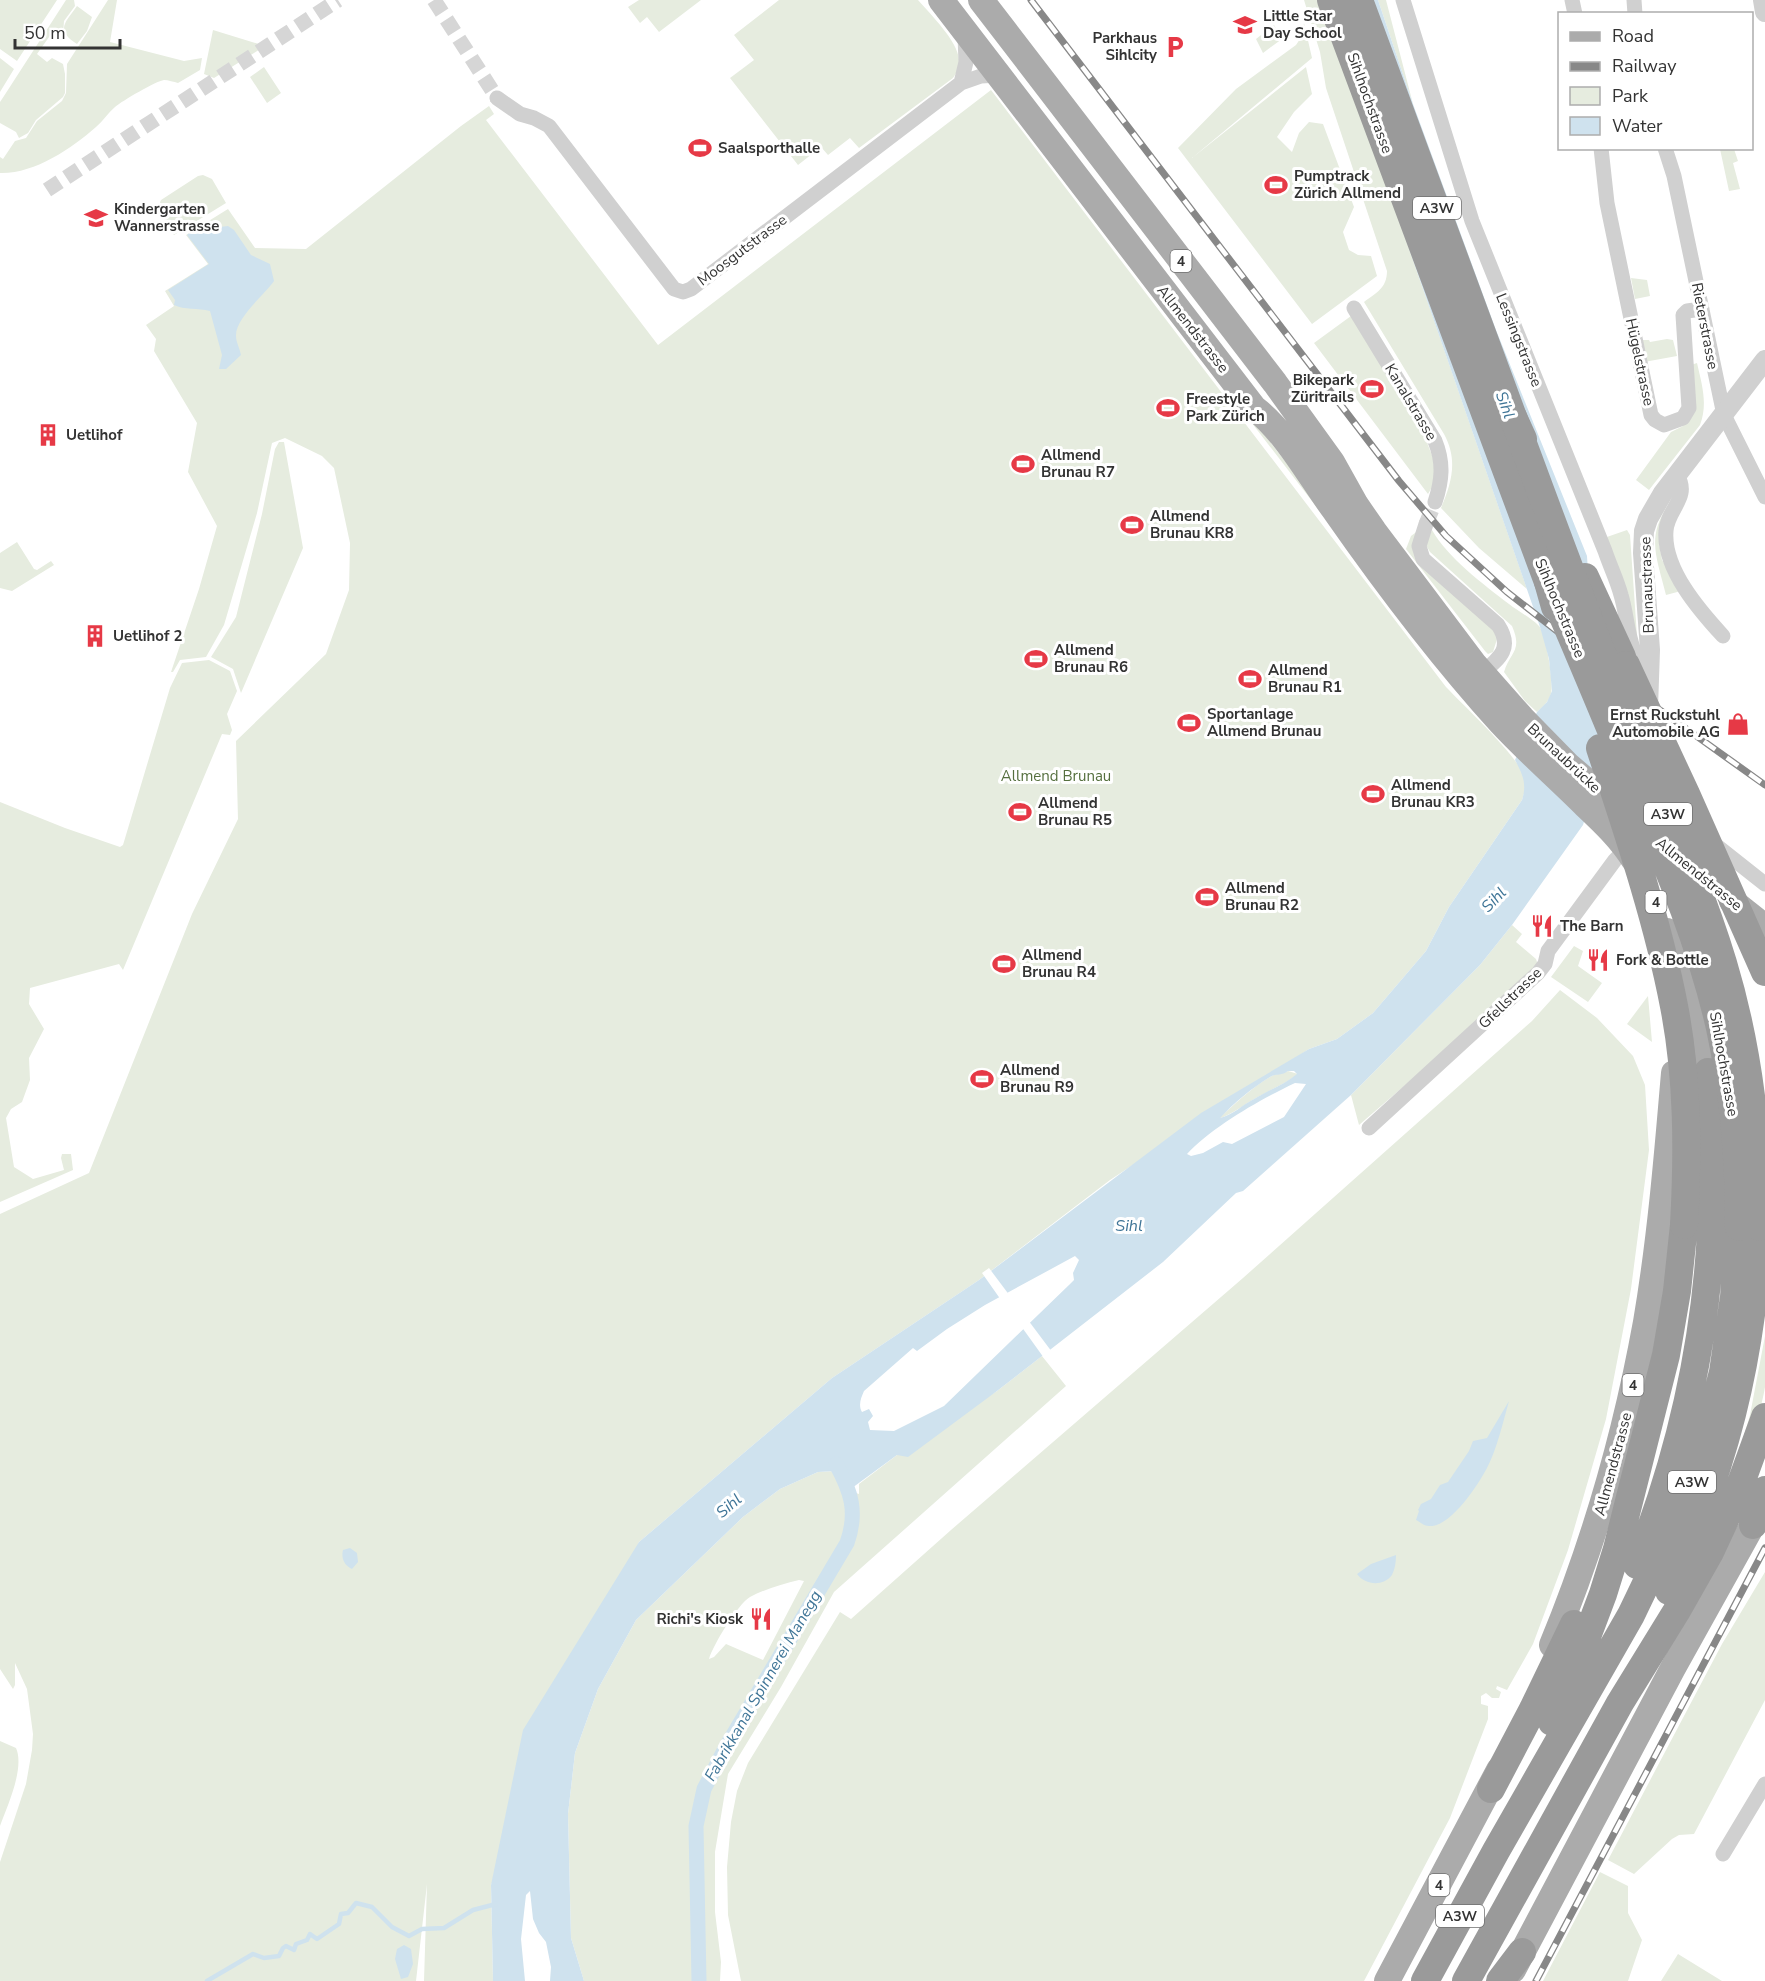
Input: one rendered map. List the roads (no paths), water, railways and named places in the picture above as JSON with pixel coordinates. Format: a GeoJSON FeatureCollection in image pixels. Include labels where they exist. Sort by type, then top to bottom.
{"type":"FeatureCollection","features":[{"type":"Feature","properties":{"kind":"highway","name":"Sihlhochstrasse"},"geometry":{"type":"LineString","coordinates":[[1331,0],[1548,582],[1663,854],[1699,953],[1719,1028],[1732,1101],[1738,1170],[1749,1227]]}},
{"type":"Feature","properties":{"kind":"highway","name":"Sihlhochstrasse"},"geometry":{"type":"LineString","coordinates":[[1359,0],[1586,613],[1700,893],[1724,964],[1743,1040],[1757,1152],[1749,1227]]}},
{"type":"Feature","properties":{"kind":"highway"},"geometry":{"type":"LineString","coordinates":[[1513,417],[1765,972]]}},
{"type":"Feature","properties":{"kind":"highway"},"geometry":{"type":"LineString","coordinates":[[1496,1851],[1574,1671],[1604,1594],[1617,1549],[1666,1355],[1677,1291],[1687,1174],[1682,1061],[1662,949],[1641,873],[1548,582]]}},
{"type":"Feature","properties":{"kind":"highway"},"geometry":{"type":"LineString","coordinates":[[1575,1714],[1650,1532],[1691,1384],[1703,1314],[1711,1230],[1713,1167],[1708,1072]]}},
{"type":"Feature","properties":{"kind":"highway","name":"A3W"},"geometry":{"type":"LineString","coordinates":[[1466,1981],[1620,1703],[1685,1555],[1723,1454],[1741,1383],[1757,1270],[1749,1227]]}},
{"type":"Feature","properties":{"kind":"highway","name":"A3W"},"geometry":{"type":"LineString","coordinates":[[1425,1981],[1496,1851],[1631,1615],[1664,1550],[1691,1484],[1712,1418],[1723,1372],[1734,1297],[1749,1227]]}},
{"type":"Feature","properties":{"kind":"highway"},"geometry":{"type":"LineString","coordinates":[[1620,1703],[1710,1552],[1737,1494],[1765,1417]]}},
{"type":"Feature","properties":{"kind":"highway"},"geometry":{"type":"LineString","coordinates":[[1566,1800],[1640,1693],[1695,1601],[1737,1520],[1765,1457]]}},
{"type":"Feature","properties":{"kind":"highway"},"geometry":{"type":"LineString","coordinates":[[1491,1789],[1579,1614],[1631,1490]]}},
{"type":"Feature","properties":{"kind":"highway"},"geometry":{"type":"LineString","coordinates":[[1759,1514],[1765,1490]]}},
{"type":"Feature","properties":{"kind":"highway"},"geometry":{"type":"LineString","coordinates":[[1500,1981],[1522,1952]]}},
{"type":"Feature","properties":{"kind":"main road","name":"Allmendstrasse"},"geometry":{"type":"LineString","coordinates":[[941,0],[1254,408],[1266,417],[1286,443],[1450,664],[1519,728]]}},
{"type":"Feature","properties":{"kind":"main road","name":"Allmendstrasse"},"geometry":{"type":"LineString","coordinates":[[981,0],[1282,393],[1332,462],[1356,505],[1482,673],[1519,728]]}},
{"type":"Feature","properties":{"kind":"main road","name":"Brunaubrücke"},"geometry":{"type":"LineString","coordinates":[[1519,728],[1602,808]]}},
{"type":"Feature","properties":{"kind":"main road","name":"Allmendstrasse"},"geometry":{"type":"LineString","coordinates":[[1387,1981],[1491,1789],[1552,1644],[1600,1512],[1629,1403],[1646,1323],[1659,1234],[1676,1039],[1678,959],[1649,883],[1602,808]]}},
{"type":"Feature","properties":{"kind":"main road","name":"Allmendstrasse"},"geometry":{"type":"LineString","coordinates":[[1602,808],[1682,861],[1758,922]]}},
{"type":"Feature","properties":{"kind":"main road"},"geometry":{"type":"LineString","coordinates":[[1758,922],[1726,920],[1704,928],[1686,944],[1678,959],[1701,1030],[1708,1072],[1722,1113],[1730,1126],[1742,1137],[1758,1141],[1765,1140]]}},
{"type":"Feature","properties":{"kind":"main road"},"geometry":{"type":"LineString","coordinates":[[1507,1981],[1673,1668],[1759,1514]]}},
{"type":"Feature","properties":{"kind":"street","name":"Lessingstrasse"},"geometry":{"type":"LineString","coordinates":[[1403,0],[1472,222],[1605,551],[1621,596],[1632,645],[1640,665],[1650,672]]}},
{"type":"Feature","properties":{"kind":"street"},"geometry":{"type":"LineString","coordinates":[[1762,0],[1765,12]]}},
{"type":"Feature","properties":{"kind":"street"},"geometry":{"type":"LineString","coordinates":[[960,83],[966,62],[965,31]]}},
{"type":"Feature","properties":{"kind":"street","name":"Moosgutstrasse"},"geometry":{"type":"LineString","coordinates":[[496,98],[520,114],[549,126],[674,289],[683,292],[700,282],[960,83],[981,76],[999,75]]}},
{"type":"Feature","properties":{"kind":"street","name":"Hügelstrasse"},"geometry":{"type":"LineString","coordinates":[[1601,150],[1607,203],[1651,415],[1664,425],[1683,418],[1689,408],[1683,315],[1687,311],[1702,309]]}},
{"type":"Feature","properties":{"kind":"street","name":"Rieterstrasse"},"geometry":{"type":"LineString","coordinates":[[1666,150],[1674,176],[1724,415],[1765,497]]}},
{"type":"Feature","properties":{"kind":"street","name":"Kanalstrasse"},"geometry":{"type":"LineString","coordinates":[[1354,308],[1435,441],[1442,468],[1442,480],[1436,502]]}},
{"type":"Feature","properties":{"kind":"street","name":"Brunaustrasse"},"geometry":{"type":"LineString","coordinates":[[1602,808],[1626,786],[1645,747],[1650,672],[1643,554],[1644,531],[1653,507],[1765,360]]}},
{"type":"Feature","properties":{"kind":"street"},"geometry":{"type":"LineString","coordinates":[[1677,475],[1682,483],[1682,494],[1666,528],[1666,544],[1670,558],[1698,609],[1724,636]]}},
{"type":"Feature","properties":{"kind":"street"},"geometry":{"type":"LineString","coordinates":[[1426,524],[1419,546],[1423,559],[1498,625],[1504,634],[1505,644],[1502,654],[1482,673]]}},
{"type":"Feature","properties":{"kind":"street"},"geometry":{"type":"LineString","coordinates":[[1645,747],[1652,815],[1682,861]]}},
{"type":"Feature","properties":{"kind":"street"},"geometry":{"type":"LineString","coordinates":[[1649,788],[1693,828],[1765,884]]}},
{"type":"Feature","properties":{"kind":"street","name":"Gfellstrasse"},"geometry":{"type":"LineString","coordinates":[[1369,1128],[1538,973],[1545,964],[1548,951],[1615,860],[1627,848]]}},
{"type":"Feature","properties":{"kind":"street"},"geometry":{"type":"LineString","coordinates":[[1722,1854],[1765,1784]]}},
{"type":"Feature","properties":{"kind":"water","name":"Sihl"},"geometry":{"type":"Polygon","coordinates":[[[1323,0],[1378,0],[1413,104],[1496,330],[1587,556],[1600,769],[1583,825],[1512,925],[1480,965],[1351,1095],[1243,1191],[1236,1193],[1163,1262],[908,1457],[897,1455],[852,1488],[836,1471],[818,1472],[780,1489],[743,1517],[636,1620],[598,1689],[575,1753],[568,1814],[571,1938],[584,1981],[550,1981],[551,1967],[546,1942],[533,1919],[530,1891],[526,1895],[521,1939],[525,1981],[493,1981],[491,1885],[523,1730],[639,1542],[832,1378],[979,1280],[1201,1113],[1309,1049],[1337,1039],[1373,1013],[1426,951],[1449,907],[1522,800],[1523,780],[1515,760],[1537,712],[1547,702],[1552,691],[1549,659],[1540,627],[1323,0]],[[1288,1071],[1263,1081],[1220,1118],[1297,1074],[1294,1071],[1288,1071]],[[1295,1083],[1252,1105],[1223,1124],[1187,1154],[1191,1156],[1203,1153],[1223,1142],[1232,1144],[1284,1117],[1306,1084],[1295,1083]],[[1075,1256],[985,1305],[917,1351],[913,1348],[864,1391],[860,1407],[862,1412],[869,1409],[873,1416],[868,1422],[870,1430],[894,1431],[944,1406],[1074,1280],[1073,1273],[1079,1260],[1075,1256]]]}},
{"type":"Feature","properties":{"kind":"water"},"geometry":{"type":"Polygon","coordinates":[[[200,225],[212,228],[228,226],[234,230],[251,255],[270,264],[274,281],[240,322],[236,336],[241,355],[226,369],[219,369],[222,355],[210,311],[174,305],[175,300],[168,290],[209,264],[187,235],[200,225]]]}},
{"type":"Feature","properties":{"kind":"water"},"geometry":{"type":"Polygon","coordinates":[[[1509,1401],[1491,1461],[1463,1504],[1437,1525],[1427,1526],[1416,1520],[1421,1504],[1431,1499],[1440,1485],[1448,1482],[1473,1441],[1487,1438],[1509,1401]]]}},
{"type":"Feature","properties":{"kind":"water"},"geometry":{"type":"Polygon","coordinates":[[[350,1548],[357,1553],[358,1562],[352,1569],[345,1563],[342,1556],[343,1550],[350,1548]]]}},
{"type":"Feature","properties":{"kind":"water"},"geometry":{"type":"Polygon","coordinates":[[[1396,1555],[1392,1575],[1384,1581],[1369,1582],[1357,1574],[1371,1564],[1396,1555]]]}},
{"type":"Feature","properties":{"kind":"water"},"geometry":{"type":"Polygon","coordinates":[[[404,1945],[411,1949],[413,1964],[408,1977],[401,1979],[395,1959],[397,1949],[404,1945]]]}},
{"type":"Feature","properties":{"kind":"waterway","name":"Fabrikkanal Spinnerei Manegg"},"geometry":{"type":"LineString","coordinates":[[699,1981],[696,1826],[704,1789],[727,1745],[847,1543],[852,1521],[851,1502],[846,1483],[836,1464]]}},
{"type":"Feature","properties":{"kind":"waterway"},"geometry":{"type":"LineString","coordinates":[[207,1981],[253,1954],[264,1958],[279,1956],[283,1948],[286,1946],[294,1950],[296,1944],[307,1940],[310,1934],[317,1939],[339,1924],[341,1914],[348,1913],[356,1903],[372,1907],[392,1927],[409,1936],[422,1929],[444,1928],[473,1910],[496,1904]]}},
{"type":"Feature","properties":{"kind":"tunnel"},"geometry":{"type":"LineString","coordinates":[[47,190],[338,0]]}},
{"type":"Feature","properties":{"kind":"tunnel"},"geometry":{"type":"LineString","coordinates":[[434,0],[497,98]]}},
{"type":"Feature","properties":{"kind":"tunnel"},"geometry":{"type":"LineString","coordinates":[[1426,524],[1435,502]]}},
{"type":"Feature","properties":{"kind":"railway"},"geometry":{"type":"LineString","coordinates":[[1031,0],[1399,481],[1446,536],[1507,592],[1639,695],[1765,785]]}},
{"type":"Feature","properties":{"kind":"railway"},"geometry":{"type":"LineString","coordinates":[[1536,1981],[1765,1548]]}},
{"type":"Feature","properties":{"kind":"place","name":"Little Star Day School"},"geometry":{"type":"Point","coordinates":[1245,25]}},
{"type":"Feature","properties":{"kind":"place","name":"Parkhaus Sihlcity"},"geometry":{"type":"Point","coordinates":[1175,47]}},
{"type":"Feature","properties":{"kind":"place","name":"Saalsporthalle"},"geometry":{"type":"Point","coordinates":[700,148]}},
{"type":"Feature","properties":{"kind":"place","name":"Pumptrack Zürich Allmend"},"geometry":{"type":"Point","coordinates":[1276,185]}},
{"type":"Feature","properties":{"kind":"place","name":"Kindergarten Wannerstrasse"},"geometry":{"type":"Point","coordinates":[96,218]}},
{"type":"Feature","properties":{"kind":"place","name":"Bikepark Züritrails"},"geometry":{"type":"Point","coordinates":[1372,389]}},
{"type":"Feature","properties":{"kind":"place","name":"Freestyle Park Zürich"},"geometry":{"type":"Point","coordinates":[1168,408]}},
{"type":"Feature","properties":{"kind":"place","name":"Uetlihof"},"geometry":{"type":"Point","coordinates":[48,435]}},
{"type":"Feature","properties":{"kind":"place","name":"Allmend Brunau R7"},"geometry":{"type":"Point","coordinates":[1023,464]}},
{"type":"Feature","properties":{"kind":"place","name":"Allmend Brunau KR8"},"geometry":{"type":"Point","coordinates":[1132,525]}},
{"type":"Feature","properties":{"kind":"place","name":"Uetlihof 2"},"geometry":{"type":"Point","coordinates":[95,636]}},
{"type":"Feature","properties":{"kind":"place","name":"Allmend Brunau R6"},"geometry":{"type":"Point","coordinates":[1036,659]}},
{"type":"Feature","properties":{"kind":"place","name":"Allmend Brunau R1"},"geometry":{"type":"Point","coordinates":[1250,679]}},
{"type":"Feature","properties":{"kind":"place","name":"Sportanlage Allmend Brunau"},"geometry":{"type":"Point","coordinates":[1189,723]}},
{"type":"Feature","properties":{"kind":"place","name":"Ernst Ruckstuhl Automobile AG"},"geometry":{"type":"Point","coordinates":[1738,724]}},
{"type":"Feature","properties":{"kind":"place","name":"Allmend Brunau KR3"},"geometry":{"type":"Point","coordinates":[1373,794]}},
{"type":"Feature","properties":{"kind":"place","name":"Allmend Brunau R5"},"geometry":{"type":"Point","coordinates":[1020,812]}},
{"type":"Feature","properties":{"kind":"place","name":"Allmend Brunau R2"},"geometry":{"type":"Point","coordinates":[1207,897]}},
{"type":"Feature","properties":{"kind":"place","name":"The Barn"},"geometry":{"type":"Point","coordinates":[1542,926]}},
{"type":"Feature","properties":{"kind":"place","name":"Fork & Bottle"},"geometry":{"type":"Point","coordinates":[1598,960]}},
{"type":"Feature","properties":{"kind":"place","name":"Allmend Brunau R4"},"geometry":{"type":"Point","coordinates":[1004,964]}},
{"type":"Feature","properties":{"kind":"place","name":"Allmend Brunau R9"},"geometry":{"type":"Point","coordinates":[982,1079]}},
{"type":"Feature","properties":{"kind":"place","name":"Richi's Kiosk"},"geometry":{"type":"Point","coordinates":[761,1619]}},
{"type":"Feature","properties":{"kind":"park label","name":"Allmend Brunau"},"geometry":{"type":"Point","coordinates":[1056,776]}}]}
